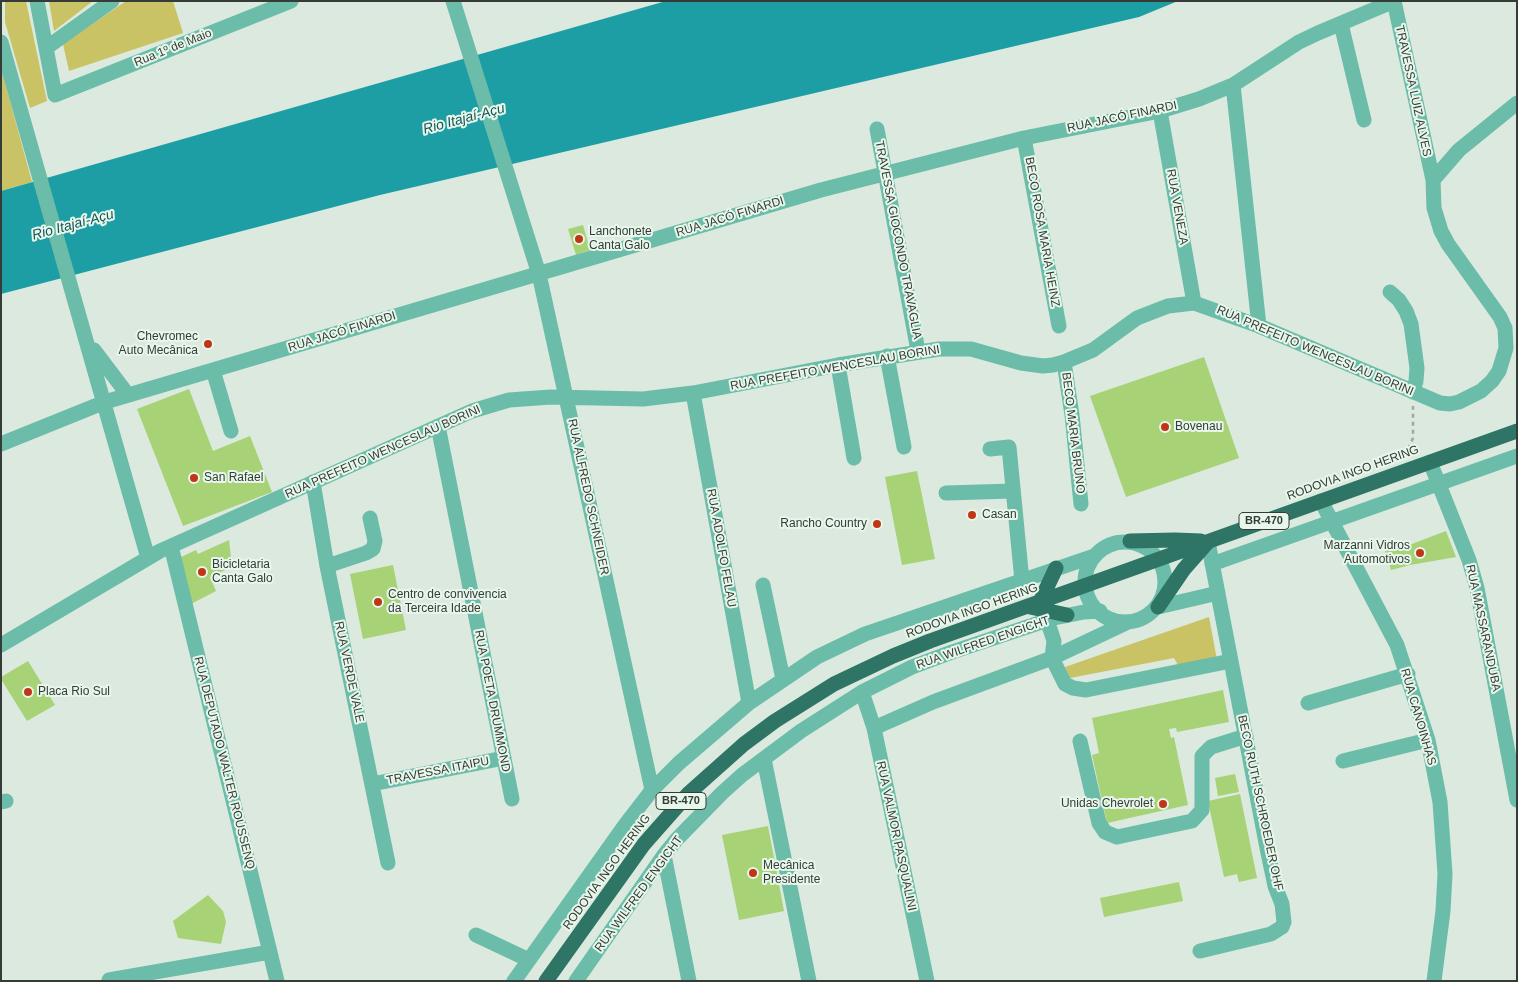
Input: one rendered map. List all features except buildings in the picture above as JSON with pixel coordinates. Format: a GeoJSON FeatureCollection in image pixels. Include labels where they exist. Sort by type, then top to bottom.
{"type":"FeatureCollection","features":[{"type":"Feature","properties":{"kind":"highway","name":"RODOVIA INGO HERING"},"geometry":{"type":"LineString","coordinates":[[546,981],[619,877],[667,816],[689,792],[744,744],[804,701],[863,669],[930,641],[1040,609],[1084,586],[1517,431]]}},
{"type":"Feature","properties":{"kind":"highway"},"geometry":{"type":"LineString","coordinates":[[1130,542],[1175,540],[1208,542]]}},
{"type":"Feature","properties":{"kind":"highway"},"geometry":{"type":"LineString","coordinates":[[1158,607],[1184,569],[1208,542]]}},
{"type":"Feature","properties":{"kind":"highway"},"geometry":{"type":"LineString","coordinates":[[1056,568],[1040,609],[1067,615]]}},
{"type":"Feature","properties":{"kind":"street"},"geometry":{"type":"LineString","coordinates":[[37,1],[46,48],[112,1]]}},
{"type":"Feature","properties":{"kind":"street","name":"Rua 1º de Maio"},"geometry":{"type":"LineString","coordinates":[[46,48],[55,96],[291,1]]}},
{"type":"Feature","properties":{"kind":"street","name":"RUA JACÓ FINARDI"},"geometry":{"type":"LineString","coordinates":[[1,444],[105,402],[821,190],[1024,138],[1160,111],[1199,99],[1233,85],[1299,42],[1394,1]]}},
{"type":"Feature","properties":{"kind":"street","name":"TRAVESSA LUIZ ALVES"},"geometry":{"type":"LineString","coordinates":[[1394,1],[1433,180]]}},
{"type":"Feature","properties":{"kind":"street","name":"RUA ALFREDO SCHNEIDER"},"geometry":{"type":"LineString","coordinates":[[454,5],[539,274],[652,790]]}},
{"type":"Feature","properties":{"kind":"street"},"geometry":{"type":"LineString","coordinates":[[1341,24],[1364,120]]}},
{"type":"Feature","properties":{"kind":"street"},"geometry":{"type":"LineString","coordinates":[[1,42],[148,558]]}},
{"type":"Feature","properties":{"kind":"street"},"geometry":{"type":"LineString","coordinates":[[1233,85],[1259,326]]}},
{"type":"Feature","properties":{"kind":"street"},"geometry":{"type":"LineString","coordinates":[[1433,180],[1459,150],[1517,102]]}},
{"type":"Feature","properties":{"kind":"street","name":"RUA VENEZA"},"geometry":{"type":"LineString","coordinates":[[1160,111],[1194,303]]}},
{"type":"Feature","properties":{"kind":"street","name":"TRAVESSA GIOCONDO TRAVAGLIA"},"geometry":{"type":"LineString","coordinates":[[877,129],[918,351]]}},
{"type":"Feature","properties":{"kind":"street","name":"BECO ROSA MARIA HEINZ"},"geometry":{"type":"LineString","coordinates":[[1024,138],[1059,326]]}},
{"type":"Feature","properties":{"kind":"street","name":"RUA PREFEITO WENCESLAU BORINI"},"geometry":{"type":"LineString","coordinates":[[1,645],[171,546],[472,411],[508,400],[567,397],[644,399],[693,393],[887,356],[955,348],[970,349],[1043,366],[1064,362],[1093,350],[1137,318],[1168,306],[1194,303],[1259,326],[1440,403],[1450,404],[1470,398],[1486,386],[1499,371],[1506,348],[1505,328],[1500,317],[1448,244],[1441,231],[1434,208],[1433,180]]}},
{"type":"Feature","properties":{"kind":"street"},"geometry":{"type":"LineString","coordinates":[[1390,292],[1406,310],[1411,324],[1417,368],[1413,392]]}},
{"type":"Feature","properties":{"kind":"street"},"geometry":{"type":"LineString","coordinates":[[87,340],[128,395]]}},
{"type":"Feature","properties":{"kind":"street"},"geometry":{"type":"LineString","coordinates":[[887,356],[904,447]]}},
{"type":"Feature","properties":{"kind":"street","name":"BECO MARIA BRUNO"},"geometry":{"type":"LineString","coordinates":[[1064,362],[1081,504]]}},
{"type":"Feature","properties":{"kind":"street"},"geometry":{"type":"LineString","coordinates":[[838,365],[854,458]]}},
{"type":"Feature","properties":{"kind":"street"},"geometry":{"type":"LineString","coordinates":[[213,370],[230,431]]}},
{"type":"Feature","properties":{"kind":"street","name":"RUA ADOLFO FELAU"},"geometry":{"type":"LineString","coordinates":[[693,393],[749,702]]}},
{"type":"Feature","properties":{"kind":"street","name":"RUA POETA DRUMMOND"},"geometry":{"type":"LineString","coordinates":[[438,426],[512,799]]}},
{"type":"Feature","properties":{"kind":"street"},"geometry":{"type":"LineString","coordinates":[[990,449],[1009,447],[1022,581]]}},
{"type":"Feature","properties":{"kind":"street"},"geometry":{"type":"LineString","coordinates":[[1212,564],[1517,456]]}},
{"type":"Feature","properties":{"kind":"street","name":"RUA MASSARANDUBA"},"geometry":{"type":"LineString","coordinates":[[1430,462],[1469,560],[1517,800]]}},
{"type":"Feature","properties":{"kind":"street","name":"RUA VERDE VALE"},"geometry":{"type":"LineString","coordinates":[[313,482],[328,566],[388,862]]}},
{"type":"Feature","properties":{"kind":"street"},"geometry":{"type":"LineString","coordinates":[[946,493],[1012,491]]}},
{"type":"Feature","properties":{"kind":"street","name":"RUA CANOINHAS"},"geometry":{"type":"LineString","coordinates":[[1321,501],[1397,645],[1428,740],[1440,802],[1446,874],[1434,981]]}},
{"type":"Feature","properties":{"kind":"street"},"geometry":{"type":"LineString","coordinates":[[328,566],[373,549],[375,541],[370,518]]}},
{"type":"Feature","properties":{"kind":"street"},"geometry":{"type":"LineString","coordinates":[[514,981],[652,790],[679,763],[749,702],[817,657],[865,634],[1094,556],[1110,544],[1130,542],[1146,547],[1159,559],[1165,575],[1165,591],[1158,607]]}},
{"type":"Feature","properties":{"kind":"street","name":"BECO RUTH SCHROEDER OHF"},"geometry":{"type":"LineString","coordinates":[[1200,951],[1271,934],[1282,927],[1284,922],[1282,904],[1275,886],[1268,853],[1208,542]]}},
{"type":"Feature","properties":{"kind":"street","name":"RUA DEPUTADO WALTER ROUSSENQ"},"geometry":{"type":"LineString","coordinates":[[171,546],[277,981]]}},
{"type":"Feature","properties":{"kind":"street"},"geometry":{"type":"LineString","coordinates":[[1094,556],[1086,570],[1084,586],[1089,598],[1100,611],[1115,620],[1126,623]]}},
{"type":"Feature","properties":{"kind":"street"},"geometry":{"type":"LineString","coordinates":[[763,585],[783,679]]}},
{"type":"Feature","properties":{"kind":"street"},"geometry":{"type":"LineString","coordinates":[[874,728],[933,702],[1052,658],[1126,623],[1144,618],[1158,607],[1218,593]]}},
{"type":"Feature","properties":{"kind":"street"},"geometry":{"type":"LineString","coordinates":[[1040,609],[1054,641],[1052,658],[1065,684],[1073,688],[1086,690],[1231,661]]}},
{"type":"Feature","properties":{"kind":"street","name":"RUA WILFRED ENGICHT"},"geometry":{"type":"LineString","coordinates":[[576,981],[664,855],[722,793],[764,759],[801,731],[862,692],[912,667],[944,655],[1040,609]]}},
{"type":"Feature","properties":{"kind":"street","name":"RUA WILFRED ENGICHT"},"geometry":{"type":"LineString","coordinates":[[1067,615],[1100,611]]}},
{"type":"Feature","properties":{"kind":"street"},"geometry":{"type":"LineString","coordinates":[[1308,703],[1408,674]]}},
{"type":"Feature","properties":{"kind":"street","name":"RUA VALMOR PASQUALINI"},"geometry":{"type":"LineString","coordinates":[[862,692],[874,728],[927,981]]}},
{"type":"Feature","properties":{"kind":"street"},"geometry":{"type":"LineString","coordinates":[[1080,741],[1099,823],[1105,832],[1118,837],[1192,821],[1202,810],[1202,756],[1211,747],[1246,736]]}},
{"type":"Feature","properties":{"kind":"street"},"geometry":{"type":"LineString","coordinates":[[1343,761],[1428,740]]}},
{"type":"Feature","properties":{"kind":"street","name":"TRAVESSA ITAIPU"},"geometry":{"type":"LineString","coordinates":[[372,784],[504,758]]}},
{"type":"Feature","properties":{"kind":"street"},"geometry":{"type":"LineString","coordinates":[[764,759],[809,981]]}},
{"type":"Feature","properties":{"kind":"street"},"geometry":{"type":"LineString","coordinates":[[664,855],[689,981]]}},
{"type":"Feature","properties":{"kind":"street"},"geometry":{"type":"LineString","coordinates":[[476,935],[529,960]]}},
{"type":"Feature","properties":{"kind":"street"},"geometry":{"type":"LineString","coordinates":[[109,980],[270,952]]}},
{"type":"Feature","properties":{"kind":"path"},"geometry":{"type":"LineString","coordinates":[[1408,453],[1413,438],[1413,392]]}},
{"type":"Feature","properties":{"kind":"shaded area"},"geometry":{"type":"Polygon","coordinates":[[[5,1],[26,1],[47,101],[30,108],[5,22],[5,1]]]}},
{"type":"Feature","properties":{"kind":"shaded area"},"geometry":{"type":"Polygon","coordinates":[[[49,1],[93,1],[54,31],[49,1]]]}},
{"type":"Feature","properties":{"kind":"shaded area"},"geometry":{"type":"Polygon","coordinates":[[[126,1],[173,1],[183,33],[69,71],[63,44],[126,1]]]}},
{"type":"Feature","properties":{"kind":"shaded area"},"geometry":{"type":"Polygon","coordinates":[[[1,68],[32,182],[1,191],[1,68]]]}},
{"type":"Feature","properties":{"kind":"shaded area"},"geometry":{"type":"Polygon","coordinates":[[[1209,617],[1217,660],[1179,667],[1174,658],[1070,678],[1065,667],[1209,617]]]}},
{"type":"Feature","properties":{"kind":"water","name":"Rio Itajaí-Açu"},"geometry":{"type":"Polygon","coordinates":[[[666,1],[1178,1],[1139,17],[380,195],[1,294],[1,191],[666,1]]]}},
{"type":"Feature","properties":{"kind":"place","name":"Lanchonete Canta Galo"},"geometry":{"type":"Point","coordinates":[579,239]}},
{"type":"Feature","properties":{"kind":"place","name":"Chevromec Auto Mecânica"},"geometry":{"type":"Point","coordinates":[208,344]}},
{"type":"Feature","properties":{"kind":"place","name":"Bovenau"},"geometry":{"type":"Point","coordinates":[1165,427]}},
{"type":"Feature","properties":{"kind":"place","name":"San Rafael"},"geometry":{"type":"Point","coordinates":[194,478]}},
{"type":"Feature","properties":{"kind":"place","name":"Casan"},"geometry":{"type":"Point","coordinates":[972,515]}},
{"type":"Feature","properties":{"kind":"place","name":"Rancho Country"},"geometry":{"type":"Point","coordinates":[877,524]}},
{"type":"Feature","properties":{"kind":"place","name":"Marzanni Vidros Automotivos"},"geometry":{"type":"Point","coordinates":[1420,553]}},
{"type":"Feature","properties":{"kind":"place","name":"Bicicletaria Canta Galo"},"geometry":{"type":"Point","coordinates":[202,572]}},
{"type":"Feature","properties":{"kind":"place","name":"Centro de convivencia da Terceira Idade"},"geometry":{"type":"Point","coordinates":[378,602]}},
{"type":"Feature","properties":{"kind":"place","name":"Placa Rio Sul"},"geometry":{"type":"Point","coordinates":[28,692]}},
{"type":"Feature","properties":{"kind":"place","name":"Unidas Chevrolet"},"geometry":{"type":"Point","coordinates":[1163,804]}},
{"type":"Feature","properties":{"kind":"place","name":"Mecânica Presidente"},"geometry":{"type":"Point","coordinates":[753,873]}}]}
